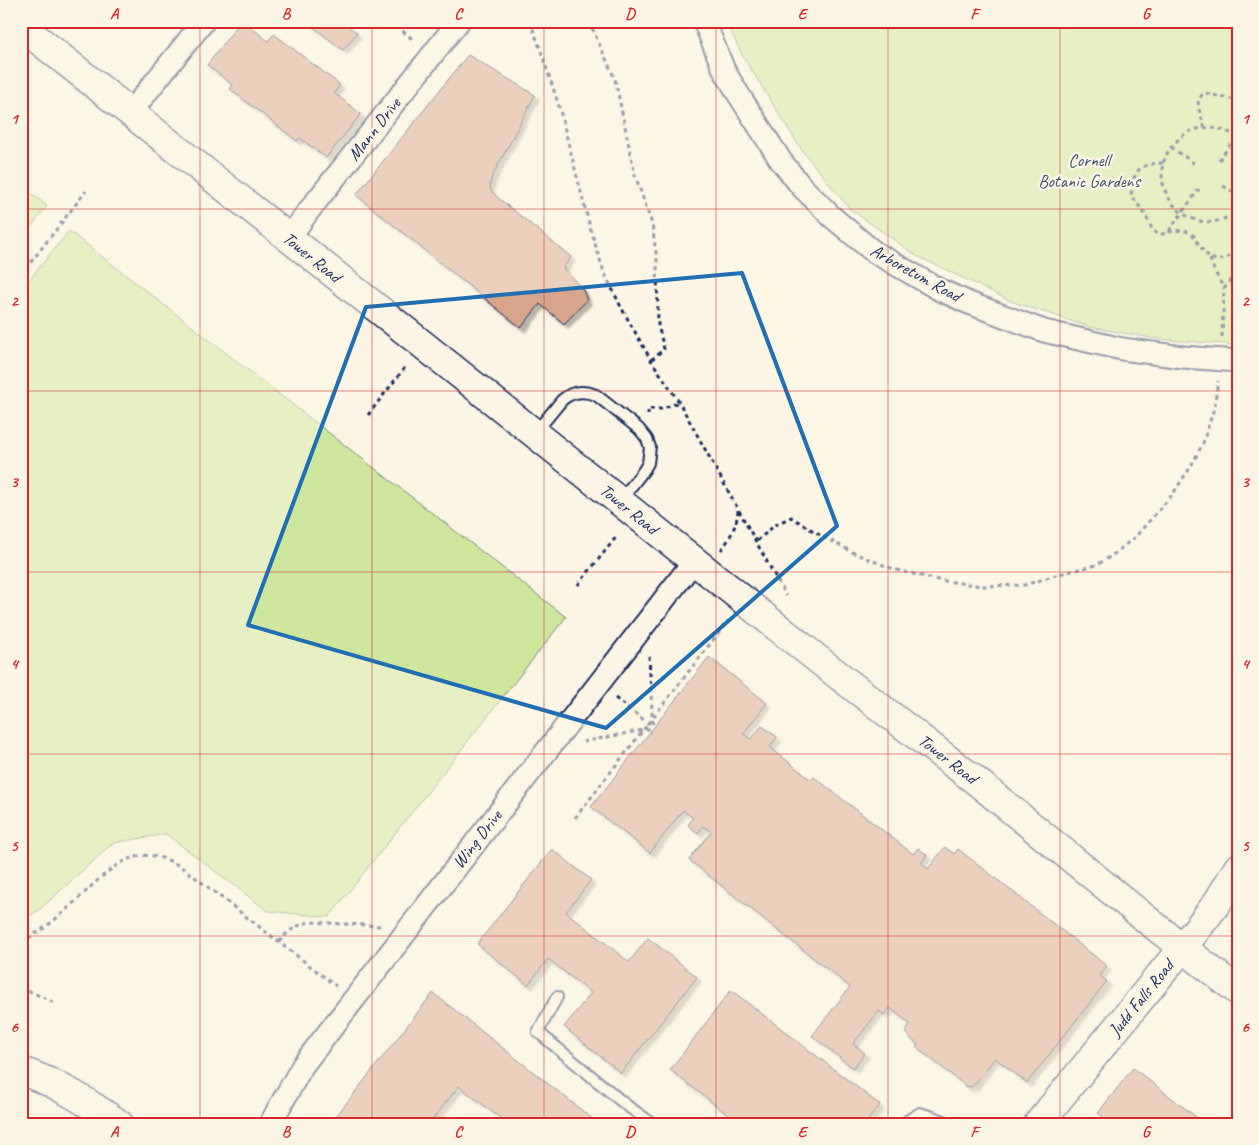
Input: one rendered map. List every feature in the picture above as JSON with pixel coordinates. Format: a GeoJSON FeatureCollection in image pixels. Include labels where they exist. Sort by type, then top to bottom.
{"type":"FeatureCollection","features":[{"type":"Feature","properties":{"kind":"street"},"geometry":{"type":"LineString","coordinates":[[130,113],[204,21]]}},
{"type":"Feature","properties":{"kind":"street","name":"Mann Drive"},"geometry":{"type":"LineString","coordinates":[[289,238],[459,21]]}},
{"type":"Feature","properties":{"kind":"street","name":"Arboretum Road"},"geometry":{"type":"LineString","coordinates":[[704,21],[724,70],[781,161],[832,217],[874,252],[940,290],[1044,331],[1122,349],[1183,357],[1229,360]]}},
{"type":"Feature","properties":{"kind":"street","name":"Tower Road"},"geometry":{"type":"LineString","coordinates":[[21,26],[1238,991]]}},
{"type":"Feature","properties":{"kind":"street","name":"Wing Drive"},"geometry":{"type":"LineString","coordinates":[[270,1124],[303,1065],[694,561]]}},
{"type":"Feature","properties":{"kind":"street","name":"Judd Falls Road"},"geometry":{"type":"LineString","coordinates":[[1038,1124],[1183,947],[1216,903],[1238,868]]}},
{"type":"Feature","properties":{"kind":"street"},"geometry":{"type":"LineString","coordinates":[[21,1071],[41,1077],[54,1084],[87,1102],[119,1124]]}},
{"type":"Feature","properties":{"kind":"lane"},"geometry":{"type":"LineString","coordinates":[[535,434],[567,395],[582,392],[596,395],[639,429],[647,439],[650,447],[648,463],[620,502]]}},
{"type":"Feature","properties":{"kind":"lane"},"geometry":{"type":"LineString","coordinates":[[557,997],[538,1032],[626,1105],[654,1124]]}},
{"type":"Feature","properties":{"kind":"lane"},"geometry":{"type":"LineString","coordinates":[[905,1124],[907,1120],[920,1113],[944,1121],[947,1124]]}},
{"type":"Feature","properties":{"kind":"path"},"geometry":{"type":"LineString","coordinates":[[70,21],[70,26]]}},
{"type":"Feature","properties":{"kind":"path"},"geometry":{"type":"LineString","coordinates":[[390,21],[438,48]]}},
{"type":"Feature","properties":{"kind":"path"},"geometry":{"type":"LineString","coordinates":[[530,21],[558,103],[591,231],[604,272],[622,309],[651,360],[679,402],[786,596]]}},
{"type":"Feature","properties":{"kind":"path"},"geometry":{"type":"LineString","coordinates":[[589,21],[615,79],[635,176],[652,224],[657,260],[658,325],[664,349],[651,360]]}},
{"type":"Feature","properties":{"kind":"path"},"geometry":{"type":"LineString","coordinates":[[592,27],[594,21]]}},
{"type":"Feature","properties":{"kind":"path"},"geometry":{"type":"LineString","coordinates":[[1205,128],[1198,101],[1202,94],[1206,92],[1229,99],[1238,99]]}},
{"type":"Feature","properties":{"kind":"path"},"geometry":{"type":"LineString","coordinates":[[1219,160],[1237,136],[1224,130],[1209,127],[1194,130],[1181,136],[1171,147],[1163,164],[1164,190],[1171,203],[1182,213],[1195,220],[1210,222],[1225,220],[1238,212]]}},
{"type":"Feature","properties":{"kind":"path"},"geometry":{"type":"LineString","coordinates":[[1171,147],[1195,164]]}},
{"type":"Feature","properties":{"kind":"path"},"geometry":{"type":"LineString","coordinates":[[1163,164],[1151,164],[1140,168],[1134,176],[1131,195],[1145,214],[1153,231],[1160,235],[1169,231],[1182,230],[1193,235],[1203,251],[1210,258],[1218,262],[1238,253]]}},
{"type":"Feature","properties":{"kind":"path"},"geometry":{"type":"LineString","coordinates":[[1224,186],[1238,195]]}},
{"type":"Feature","properties":{"kind":"path"},"geometry":{"type":"LineString","coordinates":[[1169,231],[1199,189]]}},
{"type":"Feature","properties":{"kind":"path"},"geometry":{"type":"LineString","coordinates":[[21,274],[86,191]]}},
{"type":"Feature","properties":{"kind":"path"},"geometry":{"type":"LineString","coordinates":[[757,542],[775,525],[791,518],[856,554],[893,569],[938,580],[982,586],[1025,585],[1097,565],[1135,537],[1172,495],[1190,468],[1203,443],[1229,360],[1224,289],[1210,258]]}},
{"type":"Feature","properties":{"kind":"path"},"geometry":{"type":"LineString","coordinates":[[1224,289],[1238,269]]}},
{"type":"Feature","properties":{"kind":"path"},"geometry":{"type":"LineString","coordinates":[[368,415],[406,366]]}},
{"type":"Feature","properties":{"kind":"path"},"geometry":{"type":"LineString","coordinates":[[639,429],[646,423],[648,409],[662,409],[679,402]]}},
{"type":"Feature","properties":{"kind":"path"},"geometry":{"type":"LineString","coordinates":[[720,551],[733,531],[738,509]]}},
{"type":"Feature","properties":{"kind":"path"},"geometry":{"type":"LineString","coordinates":[[578,585],[617,536]]}},
{"type":"Feature","properties":{"kind":"path"},"geometry":{"type":"LineString","coordinates":[[575,818],[730,619]]}},
{"type":"Feature","properties":{"kind":"path"},"geometry":{"type":"LineString","coordinates":[[649,655],[654,728]]}},
{"type":"Feature","properties":{"kind":"path"},"geometry":{"type":"LineString","coordinates":[[610,694],[654,728]]}},
{"type":"Feature","properties":{"kind":"path"},"geometry":{"type":"LineString","coordinates":[[581,742],[654,728]]}},
{"type":"Feature","properties":{"kind":"path"},"geometry":{"type":"LineString","coordinates":[[21,942],[52,922],[111,868],[129,859],[154,856],[176,863],[353,999]]}},
{"type":"Feature","properties":{"kind":"path"},"geometry":{"type":"LineString","coordinates":[[279,942],[292,928],[310,922],[408,928]]}},
{"type":"Feature","properties":{"kind":"path"},"geometry":{"type":"LineString","coordinates":[[21,987],[55,1003]]}},
{"type":"Feature","properties":{"kind":"highlighted area"},"geometry":{"type":"Polygon","coordinates":[[[742,273],[837,526],[606,728],[248,625],[366,307],[742,273]]]}},
{"type":"Feature","properties":{"kind":"green space","name":"Cornell Botanic Gardens"},"geometry":{"type":"Polygon","coordinates":[[[726,21],[1238,21],[1238,345],[1157,339],[1090,327],[1013,302],[917,256],[850,209],[801,149],[742,55],[726,21]]]}},
{"type":"Feature","properties":{"kind":"green space"},"geometry":{"type":"Polygon","coordinates":[[[21,185],[47,206],[21,240],[21,185]]]}},
{"type":"Feature","properties":{"kind":"green space"},"geometry":{"type":"Polygon","coordinates":[[[69,231],[566,617],[329,917],[268,911],[166,834],[113,843],[38,911],[21,920],[21,290],[69,231]]]}},
{"type":"Feature","properties":{"kind":"building"},"geometry":{"type":"Polygon","coordinates":[[[241,21],[268,41],[274,34],[340,85],[334,93],[361,114],[326,158],[300,138],[297,141],[230,89],[233,85],[207,65],[241,21]]]}},
{"type":"Feature","properties":{"kind":"building"},"geometry":{"type":"Polygon","coordinates":[[[306,21],[342,21],[357,33],[343,50],[306,21]]]}},
{"type":"Feature","properties":{"kind":"building"},"geometry":{"type":"Polygon","coordinates":[[[468,55],[535,95],[490,184],[491,191],[497,197],[571,257],[563,268],[583,290],[587,300],[564,324],[540,304],[521,328],[356,195],[468,55]]]}},
{"type":"Feature","properties":{"kind":"building"},"geometry":{"type":"Polygon","coordinates":[[[709,657],[767,703],[743,734],[751,739],[762,726],[777,737],[770,747],[811,780],[814,777],[913,854],[918,848],[927,855],[921,863],[928,869],[945,847],[954,854],[958,849],[1107,966],[1099,975],[1107,981],[1027,1083],[995,1058],[974,1085],[971,1087],[966,1086],[916,1047],[918,1045],[906,1034],[910,1024],[890,1008],[884,1015],[879,1011],[853,1044],[865,1053],[853,1068],[812,1036],[850,987],[689,860],[711,832],[703,826],[698,833],[688,825],[693,818],[683,810],[650,853],[591,807],[709,657]]]}},
{"type":"Feature","properties":{"kind":"building"},"geometry":{"type":"Polygon","coordinates":[[[552,849],[591,880],[566,912],[629,962],[648,938],[697,977],[621,1073],[564,1027],[591,993],[548,959],[528,985],[477,944],[552,849]]]}},
{"type":"Feature","properties":{"kind":"building"},"geometry":{"type":"Polygon","coordinates":[[[731,990],[880,1105],[865,1124],[726,1124],[731,1117],[670,1070],[731,990]]]}},
{"type":"Feature","properties":{"kind":"building"},"geometry":{"type":"Polygon","coordinates":[[[433,993],[599,1124],[508,1124],[459,1086],[429,1124],[330,1124],[433,993]]]}},
{"type":"Feature","properties":{"kind":"building"},"geometry":{"type":"Polygon","coordinates":[[[1133,1068],[1205,1124],[1111,1124],[1098,1113],[1133,1068]]]}}]}
